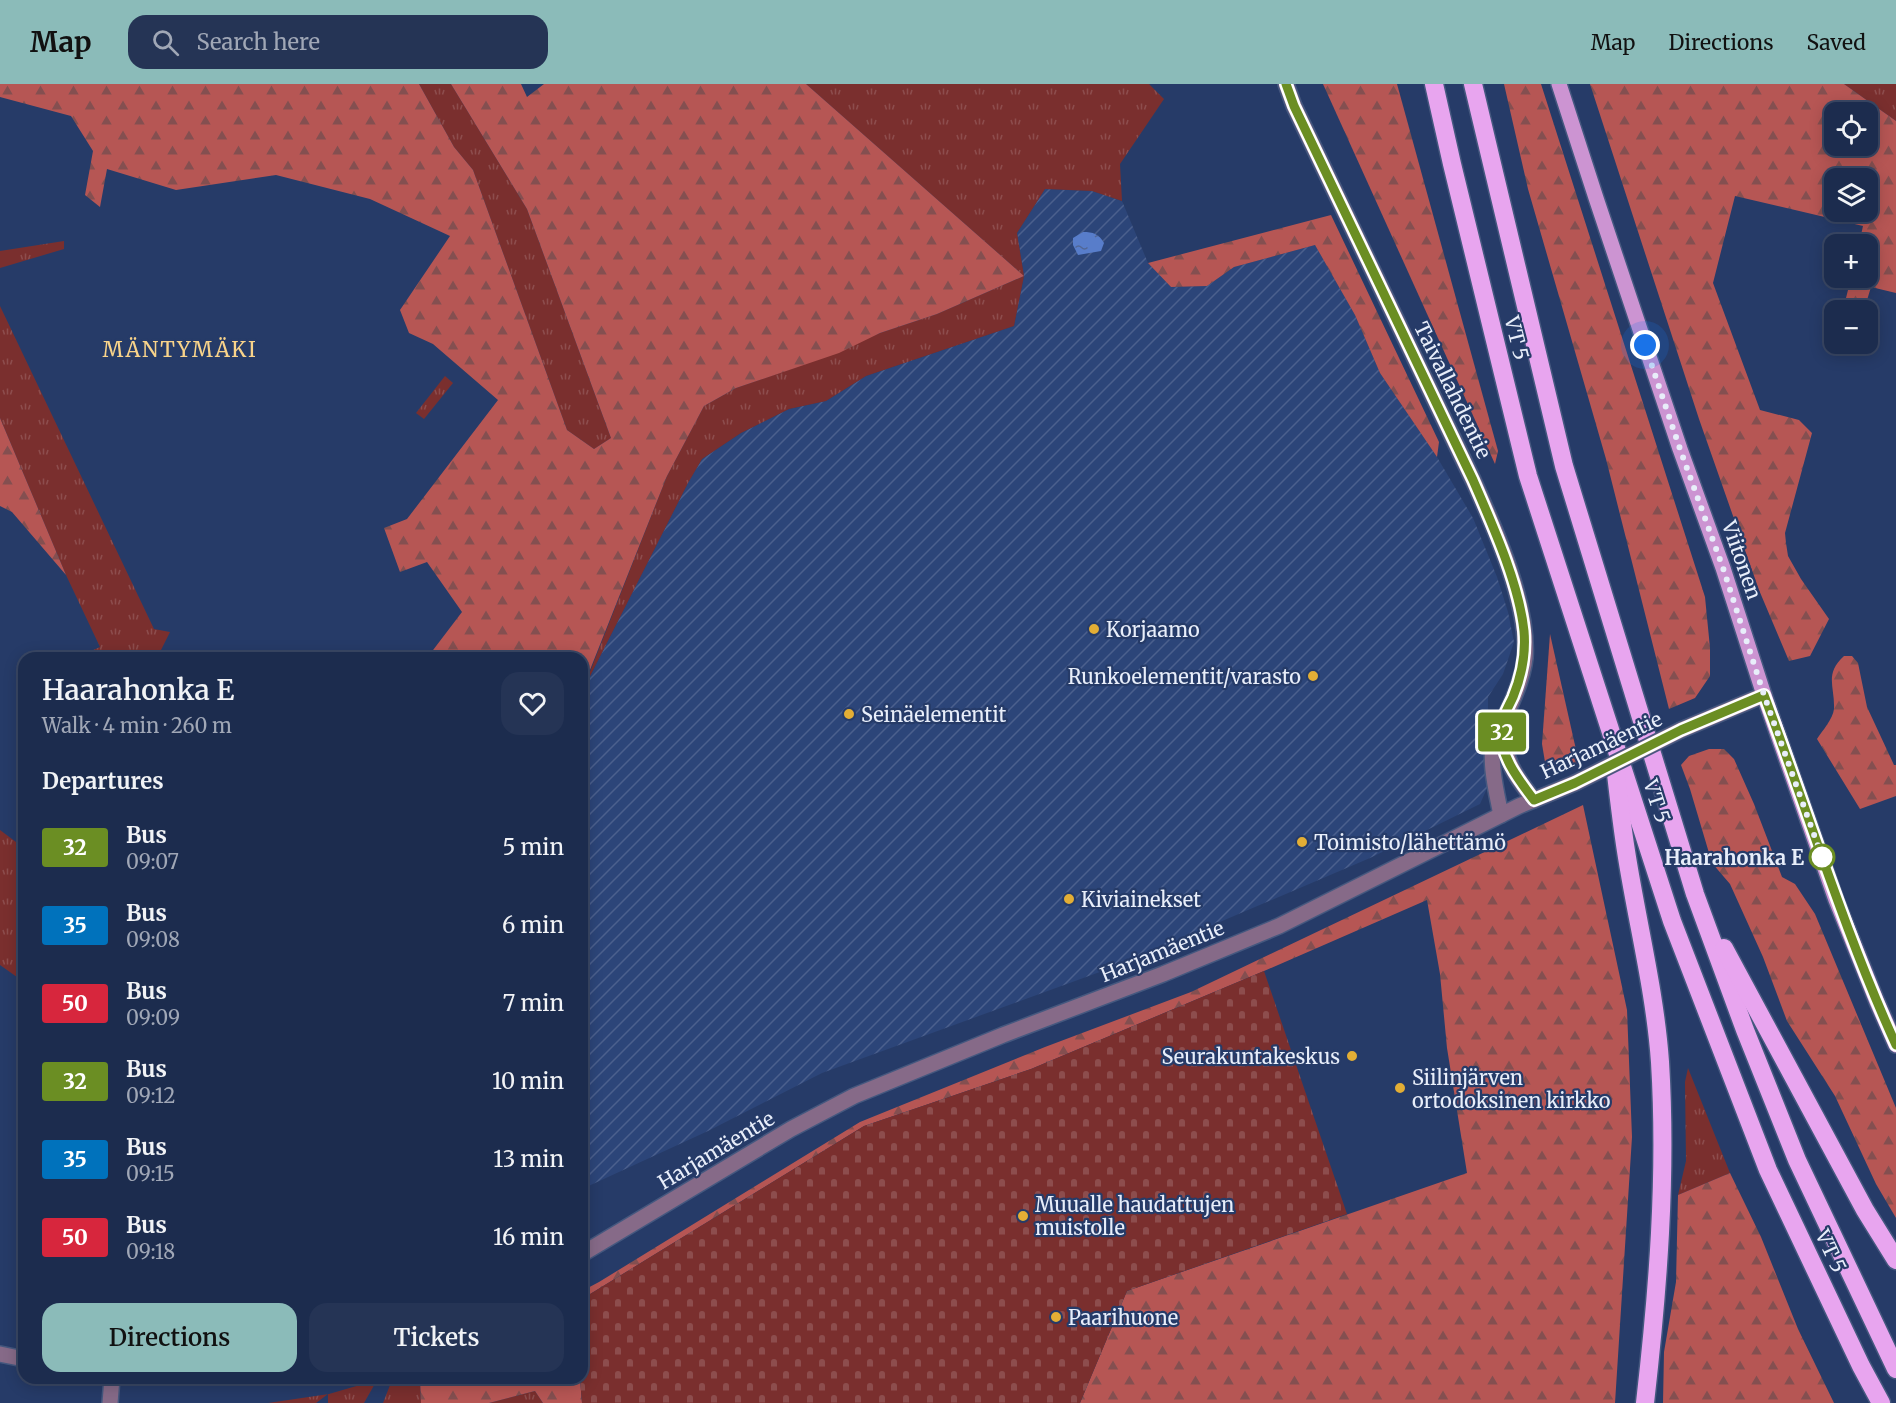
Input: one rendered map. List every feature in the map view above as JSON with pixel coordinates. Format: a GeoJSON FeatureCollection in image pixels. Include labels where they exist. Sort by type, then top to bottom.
{"type":"FeatureCollection","features":[{"type":"Feature","properties":{"kind":"highway","name":"VT 5"},"geometry":{"type":"LineString","coordinates":[[1434,84],[1528,477],[1672,921],[1768,1170],[1861,1366],[1881,1403]]}},
{"type":"Feature","properties":{"kind":"highway","name":"VT 5"},"geometry":{"type":"LineString","coordinates":[[1473,84],[1564,466],[1695,894],[1744,1030],[1797,1160],[1896,1369]]}},
{"type":"Feature","properties":{"kind":"highway"},"geometry":{"type":"LineString","coordinates":[[1611,731],[1626,852],[1648,963],[1660,1060],[1663,1149],[1659,1245],[1645,1403]]}},
{"type":"Feature","properties":{"kind":"highway"},"geometry":{"type":"LineString","coordinates":[[1695,894],[1865,1210],[1896,1260]]}},
{"type":"Feature","properties":{"kind":"main road","name":"Viitonen"},"geometry":{"type":"LineString","coordinates":[[1560,84],[1599,209],[1723,568],[1764,695],[1836,900],[1896,1045]]}},
{"type":"Feature","properties":{"kind":"street","name":"Taivallahdentie"},"geometry":{"type":"LineString","coordinates":[[1286,84],[1294,106],[1494,526],[1517,597],[1524,629],[1525,660],[1501,726],[1496,731],[1492,752],[1501,815]]}},
{"type":"Feature","properties":{"kind":"street","name":"Harjamäentie"},"geometry":{"type":"LineString","coordinates":[[588,1250],[791,1129],[854,1096],[1279,926],[1501,815],[1575,783],[1681,730],[1764,695]]}},
{"type":"Feature","properties":{"kind":"street"},"geometry":{"type":"LineString","coordinates":[[1501,726],[1508,761],[1518,780],[1534,800]]}},
{"type":"Feature","properties":{"kind":"street"},"geometry":{"type":"LineString","coordinates":[[0,1354],[18,1358]]}},
{"type":"Feature","properties":{"kind":"street"},"geometry":{"type":"LineString","coordinates":[[110,1403],[112,1384]]}},
{"type":"Feature","properties":{"kind":"shaded area"},"geometry":{"type":"Polygon","coordinates":[[[1045,189],[1092,191],[1122,201],[1148,263],[1171,287],[1207,286],[1234,267],[1315,245],[1355,315],[1380,373],[1437,457],[1473,518],[1497,577],[1508,612],[1514,642],[1503,674],[1488,697],[1488,786],[1480,804],[1370,858],[1119,965],[822,1073],[708,1131],[588,1186],[588,680],[702,459],[741,433],[789,409],[826,401],[866,376],[1014,326],[1024,276],[1017,233],[1045,189]]]}},
{"type":"Feature","properties":{"kind":"green space"},"geometry":{"type":"Polygon","coordinates":[[[0,84],[419,84],[454,147],[473,170],[567,430],[594,449],[611,438],[527,209],[451,84],[521,84],[527,97],[544,84],[806,84],[1024,276],[937,314],[880,333],[839,353],[736,388],[704,406],[667,476],[588,675],[588,652],[432,652],[462,612],[427,562],[400,572],[384,528],[407,519],[498,400],[433,344],[409,333],[400,310],[450,236],[370,199],[276,175],[176,190],[107,169],[100,207],[85,195],[93,151],[71,116],[0,97],[0,84]]]}},
{"type":"Feature","properties":{"kind":"green space"},"geometry":{"type":"Polygon","coordinates":[[[419,84],[451,84],[527,209],[611,438],[594,449],[567,430],[473,170],[454,147],[419,84]]]}},
{"type":"Feature","properties":{"kind":"green space"},"geometry":{"type":"Polygon","coordinates":[[[806,84],[1149,84],[1164,99],[1120,164],[1122,201],[1092,191],[1045,189],[1017,233],[1024,276],[806,84]]]}},
{"type":"Feature","properties":{"kind":"green space"},"geometry":{"type":"Polygon","coordinates":[[[1323,84],[1397,84],[1498,451],[1495,464],[1323,84]]]}},
{"type":"Feature","properties":{"kind":"green space"},"geometry":{"type":"Polygon","coordinates":[[[1504,84],[1541,84],[1705,597],[1710,676],[1695,698],[1669,709],[1606,459],[1528,189],[1504,84]]]}},
{"type":"Feature","properties":{"kind":"green space"},"geometry":{"type":"Polygon","coordinates":[[[1590,84],[1844,84],[1869,102],[1824,102],[1824,156],[1878,156],[1878,108],[1896,121],[1896,293],[1875,288],[1878,288],[1878,234],[1861,234],[1863,226],[1846,222],[1878,222],[1878,168],[1824,168],[1824,217],[1735,196],[1713,283],[1760,410],[1799,420],[1812,433],[1785,533],[1788,556],[1829,619],[1810,656],[1789,661],[1759,590],[1699,419],[1590,84]]]}},
{"type":"Feature","properties":{"kind":"green space"},"geometry":{"type":"Polygon","coordinates":[[[1844,84],[1896,84],[1896,121],[1878,108],[1878,102],[1869,102],[1844,84]]]}},
{"type":"Feature","properties":{"kind":"green space"},"geometry":{"type":"Polygon","coordinates":[[[1331,215],[1439,442],[1437,457],[1380,373],[1355,315],[1315,245],[1234,267],[1207,286],[1171,287],[1148,263],[1331,215]]]}},
{"type":"Feature","properties":{"kind":"green space"},"geometry":{"type":"Polygon","coordinates":[[[64,241],[64,249],[0,268],[0,251],[64,241]]]}},
{"type":"Feature","properties":{"kind":"green space"},"geometry":{"type":"Polygon","coordinates":[[[1024,276],[1014,326],[866,376],[826,401],[789,409],[741,433],[702,459],[588,680],[667,476],[704,406],[736,388],[805,364],[880,333],[937,314],[1024,276]]]}},
{"type":"Feature","properties":{"kind":"green space"},"geometry":{"type":"Polygon","coordinates":[[[1848,288],[1871,288],[1867,300],[1846,300],[1848,288]]]}},
{"type":"Feature","properties":{"kind":"green space"},"geometry":{"type":"Polygon","coordinates":[[[0,306],[154,629],[170,632],[160,652],[89,652],[100,647],[66,575],[0,418],[0,306]]]}},
{"type":"Feature","properties":{"kind":"green space"},"geometry":{"type":"Polygon","coordinates":[[[445,376],[453,383],[424,419],[416,413],[445,376]]]}},
{"type":"Feature","properties":{"kind":"green space"},"geometry":{"type":"Polygon","coordinates":[[[0,418],[66,575],[12,512],[0,506],[0,418]]]}},
{"type":"Feature","properties":{"kind":"green space"},"geometry":{"type":"Polygon","coordinates":[[[1550,634],[1579,763],[1555,774],[1545,762],[1542,744],[1550,634]]]}},
{"type":"Feature","properties":{"kind":"green space"},"geometry":{"type":"Polygon","coordinates":[[[1844,656],[1852,656],[1858,663],[1867,707],[1896,765],[1896,796],[1860,809],[1817,739],[1833,713],[1832,675],[1844,656]]]}},
{"type":"Feature","properties":{"kind":"green space"},"geometry":{"type":"Polygon","coordinates":[[[1709,749],[1724,749],[1734,759],[1782,877],[1795,884],[1815,914],[1896,1108],[1896,1218],[1876,1184],[1835,1096],[1787,1021],[1763,957],[1730,884],[1712,863],[1681,765],[1689,756],[1709,749]]]}},
{"type":"Feature","properties":{"kind":"green space"},"geometry":{"type":"Polygon","coordinates":[[[1583,805],[1627,1010],[1632,1137],[1615,1403],[1080,1403],[1127,1291],[1467,1173],[1447,1048],[1440,974],[1427,900],[1031,1069],[864,1126],[588,1295],[588,1288],[860,1122],[1045,1047],[1191,992],[1583,805]]]}},
{"type":"Feature","properties":{"kind":"green space"},"geometry":{"type":"Polygon","coordinates":[[[0,830],[18,844],[18,978],[0,965],[0,830]]]}},
{"type":"Feature","properties":{"kind":"green space"},"geometry":{"type":"Polygon","coordinates":[[[1264,971],[1347,1214],[1127,1291],[1080,1403],[582,1403],[580,1384],[588,1384],[588,1295],[864,1126],[1031,1069],[1264,971]]]}},
{"type":"Feature","properties":{"kind":"green space"},"geometry":{"type":"Polygon","coordinates":[[[1688,1068],[1730,1173],[1678,1195],[1686,1161],[1685,1082],[1688,1068]]]}},
{"type":"Feature","properties":{"kind":"green space"},"geometry":{"type":"Polygon","coordinates":[[[1730,1173],[1761,1237],[1798,1329],[1834,1403],[1663,1403],[1664,1352],[1676,1282],[1678,1195],[1730,1173]]]}},
{"type":"Feature","properties":{"kind":"green space"},"geometry":{"type":"Polygon","coordinates":[[[363,1384],[375,1384],[364,1403],[328,1403],[328,1394],[363,1384]]]}},
{"type":"Feature","properties":{"kind":"green space"},"geometry":{"type":"Polygon","coordinates":[[[390,1384],[420,1384],[421,1403],[383,1403],[390,1384]]]}},
{"type":"Feature","properties":{"kind":"green space"},"geometry":{"type":"Polygon","coordinates":[[[420,1384],[580,1384],[582,1403],[543,1403],[535,1391],[489,1403],[421,1403],[420,1384]]]}},
{"type":"Feature","properties":{"kind":"green space"},"geometry":{"type":"Polygon","coordinates":[[[535,1391],[543,1403],[489,1403],[535,1391]]]}},
{"type":"Feature","properties":{"kind":"green space"},"geometry":{"type":"Polygon","coordinates":[[[328,1394],[316,1403],[268,1403],[328,1394]]]}},
{"type":"Feature","properties":{"kind":"water"},"geometry":{"type":"Polygon","coordinates":[[[1083,232],[1093,233],[1100,237],[1104,243],[1101,251],[1078,255],[1073,245],[1073,238],[1083,232]]]}},
{"type":"Feature","properties":{"kind":"bus line","name":"32"},"geometry":{"type":"LineString","coordinates":[[1286,84],[1294,106],[1494,526],[1517,597],[1524,629],[1525,660],[1501,726],[1508,761],[1518,780],[1534,800],[1575,783],[1681,730],[1764,695],[1836,900],[1896,1045]]}},
{"type":"Feature","properties":{"kind":"place","name":"Korjaamo"},"geometry":{"type":"Point","coordinates":[1094,629]}},
{"type":"Feature","properties":{"kind":"place","name":"Runkoelementit/varasto"},"geometry":{"type":"Point","coordinates":[1313,676]}},
{"type":"Feature","properties":{"kind":"place","name":"Seinäelementit"},"geometry":{"type":"Point","coordinates":[849,714]}},
{"type":"Feature","properties":{"kind":"place","name":"Toimisto/lähettämö"},"geometry":{"type":"Point","coordinates":[1302,842]}},
{"type":"Feature","properties":{"kind":"place","name":"Haarahonka E"},"geometry":{"type":"Point","coordinates":[1822,857]}},
{"type":"Feature","properties":{"kind":"place","name":"Kiviainekset"},"geometry":{"type":"Point","coordinates":[1069,899]}},
{"type":"Feature","properties":{"kind":"place","name":"Seurakuntakeskus"},"geometry":{"type":"Point","coordinates":[1352,1056]}},
{"type":"Feature","properties":{"kind":"place","name":"Siilinjärven ortodoksinen kirkko"},"geometry":{"type":"Point","coordinates":[1400,1088]}},
{"type":"Feature","properties":{"kind":"place","name":"Muualle haudattujen muistolle"},"geometry":{"type":"Point","coordinates":[1023,1216]}},
{"type":"Feature","properties":{"kind":"place","name":"Paarihuone"},"geometry":{"type":"Point","coordinates":[1056,1317]}},
{"type":"Feature","properties":{"kind":"district","name":"MÄNTYMÄKI"},"geometry":{"type":"Point","coordinates":[180,349]}},
{"type":"Feature","properties":{"kind":"route"},"geometry":{"type":"LineString","coordinates":[[1645,345],[1723,568],[1764,695],[1822,857]]}}]}
